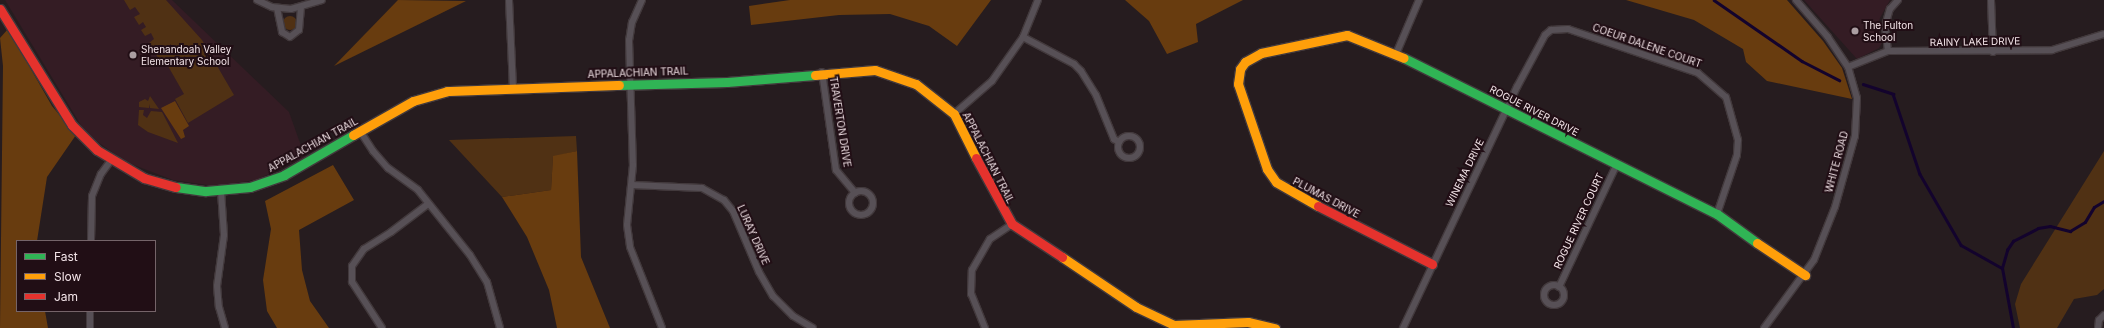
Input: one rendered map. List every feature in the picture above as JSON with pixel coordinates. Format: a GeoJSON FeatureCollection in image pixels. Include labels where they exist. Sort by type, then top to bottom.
{"type":"FeatureCollection","features":[{"type":"Feature","properties":{"kind":"street"},"geometry":{"type":"LineString","coordinates":[[257,0],[277,8],[301,8],[322,0]]}},
{"type":"Feature","properties":{"kind":"street"},"geometry":{"type":"LineString","coordinates":[[509,0],[513,88]]}},
{"type":"Feature","properties":{"kind":"street"},"geometry":{"type":"LineString","coordinates":[[642,0],[632,22],[630,85],[632,185],[627,226],[630,247],[662,328]]}},
{"type":"Feature","properties":{"kind":"street"},"geometry":{"type":"LineString","coordinates":[[954,114],[978,95],[992,81],[1023,36],[1038,0]]}},
{"type":"Feature","properties":{"kind":"street"},"geometry":{"type":"LineString","coordinates":[[1396,54],[1418,0]]}},
{"type":"Feature","properties":{"kind":"street","name":"WHITE ROAD"},"geometry":{"type":"LineString","coordinates":[[1764,328],[1805,275],[1814,260],[1832,214],[1855,136],[1857,98],[1848,68],[1828,37],[1796,0]]}},
{"type":"Feature","properties":{"kind":"street"},"geometry":{"type":"LineString","coordinates":[[1888,51],[1885,26],[1890,9],[1898,0]]}},
{"type":"Feature","properties":{"kind":"street"},"geometry":{"type":"LineString","coordinates":[[1991,0],[1993,52]]}},
{"type":"Feature","properties":{"kind":"street"},"geometry":{"type":"LineString","coordinates":[[277,8],[282,32],[290,36],[299,30],[301,8]]}},
{"type":"Feature","properties":{"kind":"street","name":"APPALACHIAN TRAIL"},"geometry":{"type":"LineString","coordinates":[[0,9],[72,125],[111,160],[132,173],[159,184],[189,190],[221,191],[250,187],[284,175],[423,96],[447,91],[727,82],[822,72],[869,70],[888,73],[928,92],[954,114],[990,187],[1012,224],[1136,307],[1175,326],[1248,322],[1275,328]]}},
{"type":"Feature","properties":{"kind":"street","name":"WINEMA DRIVE"},"geometry":{"type":"LineString","coordinates":[[1402,328],[1507,110],[1542,42],[1551,30]]}},
{"type":"Feature","properties":{"kind":"street","name":"COEUR DALENE COURT"},"geometry":{"type":"LineString","coordinates":[[1551,30],[1568,30],[1698,73],[1726,98],[1738,140],[1737,155],[1717,214]]}},
{"type":"Feature","properties":{"kind":"street","name":"RAINY LAKE DRIVE"},"geometry":{"type":"LineString","coordinates":[[1848,68],[1888,51],[1993,52],[2052,50],[2104,34]]}},
{"type":"Feature","properties":{"kind":"street"},"geometry":{"type":"LineString","coordinates":[[1023,36],[1074,64],[1081,71],[1096,95],[1114,139],[1120,142]]}},
{"type":"Feature","properties":{"kind":"street","name":"ROGUE RIVER DRIVE"},"geometry":{"type":"LineString","coordinates":[[1240,69],[1245,62],[1261,53],[1333,36],[1346,36],[1396,54],[1717,214],[1725,222],[1805,275]]}},
{"type":"Feature","properties":{"kind":"street","name":"PLUMAS DRIVE"},"geometry":{"type":"LineString","coordinates":[[1240,69],[1238,84],[1267,169],[1276,182],[1298,196],[1432,264]]}},
{"type":"Feature","properties":{"kind":"street","name":"TRAVERTON DRIVE"},"geometry":{"type":"LineString","coordinates":[[822,72],[836,170],[855,193]]}},
{"type":"Feature","properties":{"kind":"street"},"geometry":{"type":"LineString","coordinates":[[360,131],[373,151],[388,168],[418,190],[470,255],[487,282],[500,328]]}},
{"type":"Feature","properties":{"kind":"street"},"geometry":{"type":"LineString","coordinates":[[91,240],[92,196],[101,174],[111,160]]}},
{"type":"Feature","properties":{"kind":"street","name":"ROGUE RIVER COURT"},"geometry":{"type":"LineString","coordinates":[[1559,287],[1617,164]]}},
{"type":"Feature","properties":{"kind":"street","name":"LURAY DRIVE"},"geometry":{"type":"LineString","coordinates":[[632,185],[702,188],[724,200],[733,211],[759,272],[773,296],[793,316],[813,328]]}},
{"type":"Feature","properties":{"kind":"street"},"geometry":{"type":"LineString","coordinates":[[221,191],[224,235],[217,286],[218,307],[225,328]]}},
{"type":"Feature","properties":{"kind":"street"},"geometry":{"type":"LineString","coordinates":[[864,192],[872,198],[873,206],[868,213],[858,215],[850,210],[849,200],[855,193],[864,192]]}},
{"type":"Feature","properties":{"kind":"street"},"geometry":{"type":"LineString","coordinates":[[382,328],[352,282],[352,266],[364,249],[391,232],[428,204]]}},
{"type":"Feature","properties":{"kind":"street"},"geometry":{"type":"LineString","coordinates":[[986,328],[971,294],[972,270],[990,239],[1012,224]]}},
{"type":"Feature","properties":{"kind":"street"},"geometry":{"type":"LineString","coordinates":[[90,312],[90,328]]}},
{"type":"Feature","properties":{"kind":"street"},"geometry":{"type":"LineString","coordinates":[[2098,328],[2099,320],[2104,315]]}},
{"type":"Feature","properties":{"kind":"shaded area","name":"Shenandoah Valley Elementary School"},"geometry":{"type":"Polygon","coordinates":[[[5,0],[172,0],[289,112],[305,157],[256,180],[215,186],[173,180],[126,162],[95,140],[82,127],[5,0]]]}},
{"type":"Feature","properties":{"kind":"shaded area"},"geometry":{"type":"Polygon","coordinates":[[[124,0],[166,0],[202,40],[234,95],[188,123],[175,99],[184,94],[164,59],[160,61],[149,43],[154,39],[151,33],[145,36],[141,30],[146,27],[143,22],[139,25],[134,17],[140,14],[135,7],[130,10],[124,0]]]}},
{"type":"Feature","properties":{"kind":"shaded area"},"geometry":{"type":"Polygon","coordinates":[[[398,0],[466,1],[334,66],[398,0]]]}},
{"type":"Feature","properties":{"kind":"shaded area"},"geometry":{"type":"Polygon","coordinates":[[[790,0],[991,0],[957,46],[929,26],[890,14],[839,15],[751,25],[749,6],[790,0]]]}},
{"type":"Feature","properties":{"kind":"shaded area"},"geometry":{"type":"Polygon","coordinates":[[[1125,0],[1243,0],[1196,24],[1198,42],[1167,54],[1149,21],[1125,0]]]}},
{"type":"Feature","properties":{"kind":"shaded area"},"geometry":{"type":"Polygon","coordinates":[[[1626,0],[1787,0],[1823,41],[1842,68],[1852,99],[1767,81],[1746,62],[1743,49],[1694,20],[1626,0]]]}},
{"type":"Feature","properties":{"kind":"shaded area","name":"The Fulton School"},"geometry":{"type":"Polygon","coordinates":[[[1804,0],[1890,0],[1880,18],[1878,26],[1882,43],[1879,48],[1857,59],[1804,0]]]}},
{"type":"Feature","properties":{"kind":"shaded area"},"geometry":{"type":"Polygon","coordinates":[[[287,16],[293,16],[297,20],[297,26],[293,30],[287,30],[283,26],[283,20],[287,16]]]}},
{"type":"Feature","properties":{"kind":"shaded area"},"geometry":{"type":"Polygon","coordinates":[[[8,29],[52,106],[76,135],[47,177],[37,240],[16,240],[16,312],[45,312],[48,328],[0,328],[3,66],[0,38],[8,29]]]}},
{"type":"Feature","properties":{"kind":"shaded area"},"geometry":{"type":"Polygon","coordinates":[[[150,96],[159,109],[150,108],[150,104],[149,108],[139,107],[139,102],[145,99],[148,101],[150,96]]]}},
{"type":"Feature","properties":{"kind":"shaded area"},"geometry":{"type":"Polygon","coordinates":[[[175,101],[189,126],[183,130],[185,137],[181,139],[161,108],[175,101]]]}},
{"type":"Feature","properties":{"kind":"shaded area"},"geometry":{"type":"Polygon","coordinates":[[[139,110],[144,110],[143,115],[147,118],[151,111],[162,112],[178,143],[148,132],[138,125],[139,110]]]}},
{"type":"Feature","properties":{"kind":"shaded area"},"geometry":{"type":"Polygon","coordinates":[[[576,136],[577,151],[553,157],[551,190],[502,197],[449,140],[576,136]]]}},
{"type":"Feature","properties":{"kind":"shaded area"},"geometry":{"type":"Polygon","coordinates":[[[577,151],[581,257],[610,328],[557,328],[549,290],[527,237],[502,197],[551,190],[553,156],[577,151]]]}},
{"type":"Feature","properties":{"kind":"shaded area"},"geometry":{"type":"Polygon","coordinates":[[[2104,151],[2104,289],[2097,295],[2074,299],[2057,328],[2020,328],[2015,304],[2021,284],[2104,151]]]}},
{"type":"Feature","properties":{"kind":"shaded area"},"geometry":{"type":"Polygon","coordinates":[[[333,165],[354,200],[299,230],[302,270],[310,301],[329,328],[277,328],[267,311],[263,280],[271,229],[265,201],[333,165]]]}},
{"type":"Feature","properties":{"kind":"waterway"},"geometry":{"type":"LineString","coordinates":[[1714,0],[1802,61],[1839,80]]}},
{"type":"Feature","properties":{"kind":"waterway"},"geometry":{"type":"LineString","coordinates":[[1863,84],[1893,94],[1920,174],[1961,245],[2002,268]]}},
{"type":"Feature","properties":{"kind":"waterway"},"geometry":{"type":"LineString","coordinates":[[2013,328],[2002,268],[2007,250],[2013,241],[2038,228],[2050,226],[2070,231],[2085,222],[2094,207],[2104,201]]}},
{"type":"Feature","properties":{"kind":"traffic: fast"},"geometry":{"type":"LineString","coordinates":[[1404,58],[1717,214],[1757,243]]}},
{"type":"Feature","properties":{"kind":"traffic: fast"},"geometry":{"type":"LineString","coordinates":[[619,85],[727,82],[815,75]]}},
{"type":"Feature","properties":{"kind":"traffic: fast"},"geometry":{"type":"LineString","coordinates":[[176,187],[206,191],[250,187],[284,175],[353,135]]}},
{"type":"Feature","properties":{"kind":"traffic: slow"},"geometry":{"type":"LineString","coordinates":[[1318,206],[1276,182],[1267,169],[1238,84],[1240,69],[1245,62],[1261,53],[1347,35],[1404,58]]}},
{"type":"Feature","properties":{"kind":"traffic: slow"},"geometry":{"type":"LineString","coordinates":[[815,75],[875,70],[916,84],[954,114],[976,158]]}},
{"type":"Feature","properties":{"kind":"traffic: slow"},"geometry":{"type":"LineString","coordinates":[[353,135],[413,101],[447,91],[619,85]]}},
{"type":"Feature","properties":{"kind":"traffic: slow"},"geometry":{"type":"LineString","coordinates":[[1757,243],[1805,275]]}},
{"type":"Feature","properties":{"kind":"traffic: slow"},"geometry":{"type":"LineString","coordinates":[[1062,257],[1136,307],[1174,325],[1248,322],[1275,328]]}},
{"type":"Feature","properties":{"kind":"traffic: jam"},"geometry":{"type":"LineString","coordinates":[[0,9],[72,125],[97,150],[144,178],[176,187]]}},
{"type":"Feature","properties":{"kind":"traffic: jam"},"geometry":{"type":"LineString","coordinates":[[976,158],[1012,224],[1062,257]]}},
{"type":"Feature","properties":{"kind":"traffic: jam"},"geometry":{"type":"LineString","coordinates":[[1318,206],[1432,264]]}},
{"type":"Feature","properties":{"kind":"place","name":"The Fulton School"},"geometry":{"type":"Point","coordinates":[1855,31]}},
{"type":"Feature","properties":{"kind":"place","name":"Shenandoah Valley Elementary School"},"geometry":{"type":"Point","coordinates":[133,55]}}]}
